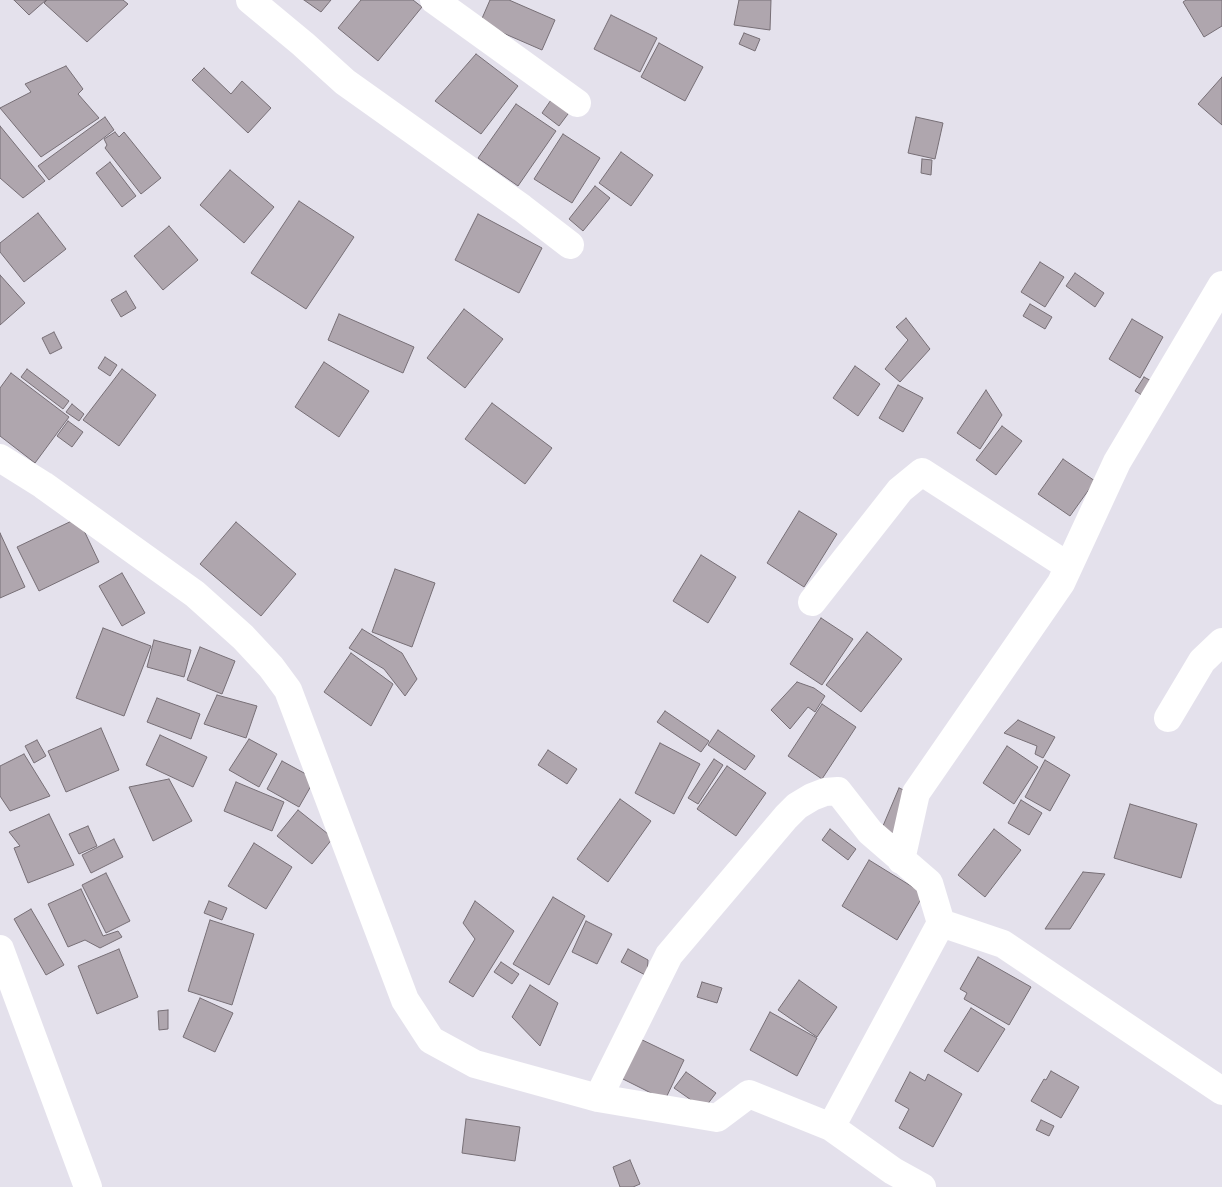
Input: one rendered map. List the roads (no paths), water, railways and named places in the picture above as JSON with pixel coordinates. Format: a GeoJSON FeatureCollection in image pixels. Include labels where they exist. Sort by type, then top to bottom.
{"type":"FeatureCollection","features":[{"type":"Feature","properties":{"kind":"street"},"geometry":{"type":"LineString","coordinates":[[250,0],[303,44],[344,82],[522,208],[570,245]]}},
{"type":"Feature","properties":{"kind":"street"},"geometry":{"type":"LineString","coordinates":[[434,0],[577,103]]}},
{"type":"Feature","properties":{"kind":"street"},"geometry":{"type":"LineString","coordinates":[[901,860],[916,793],[1061,583],[1117,462],[1222,285]]}},
{"type":"Feature","properties":{"kind":"street"},"geometry":{"type":"LineString","coordinates":[[0,458],[43,485],[196,594],[243,637],[271,667],[288,690],[405,1000],[431,1040],[475,1064],[598,1098],[717,1118],[749,1094],[831,1127],[893,1171],[922,1187]]}},
{"type":"Feature","properties":{"kind":"street"},"geometry":{"type":"LineString","coordinates":[[812,602],[900,490],[922,472],[1068,566]]}},
{"type":"Feature","properties":{"kind":"street"},"geometry":{"type":"LineString","coordinates":[[1168,718],[1202,662],[1222,642]]}},
{"type":"Feature","properties":{"kind":"street"},"geometry":{"type":"LineString","coordinates":[[598,1098],[669,955],[797,806],[818,794],[838,791],[870,832],[929,883],[941,923],[831,1127]]}},
{"type":"Feature","properties":{"kind":"street"},"geometry":{"type":"LineString","coordinates":[[941,923],[1003,944],[1222,1091]]}},
{"type":"Feature","properties":{"kind":"street"},"geometry":{"type":"LineString","coordinates":[[0,949],[88,1187]]}}]}
